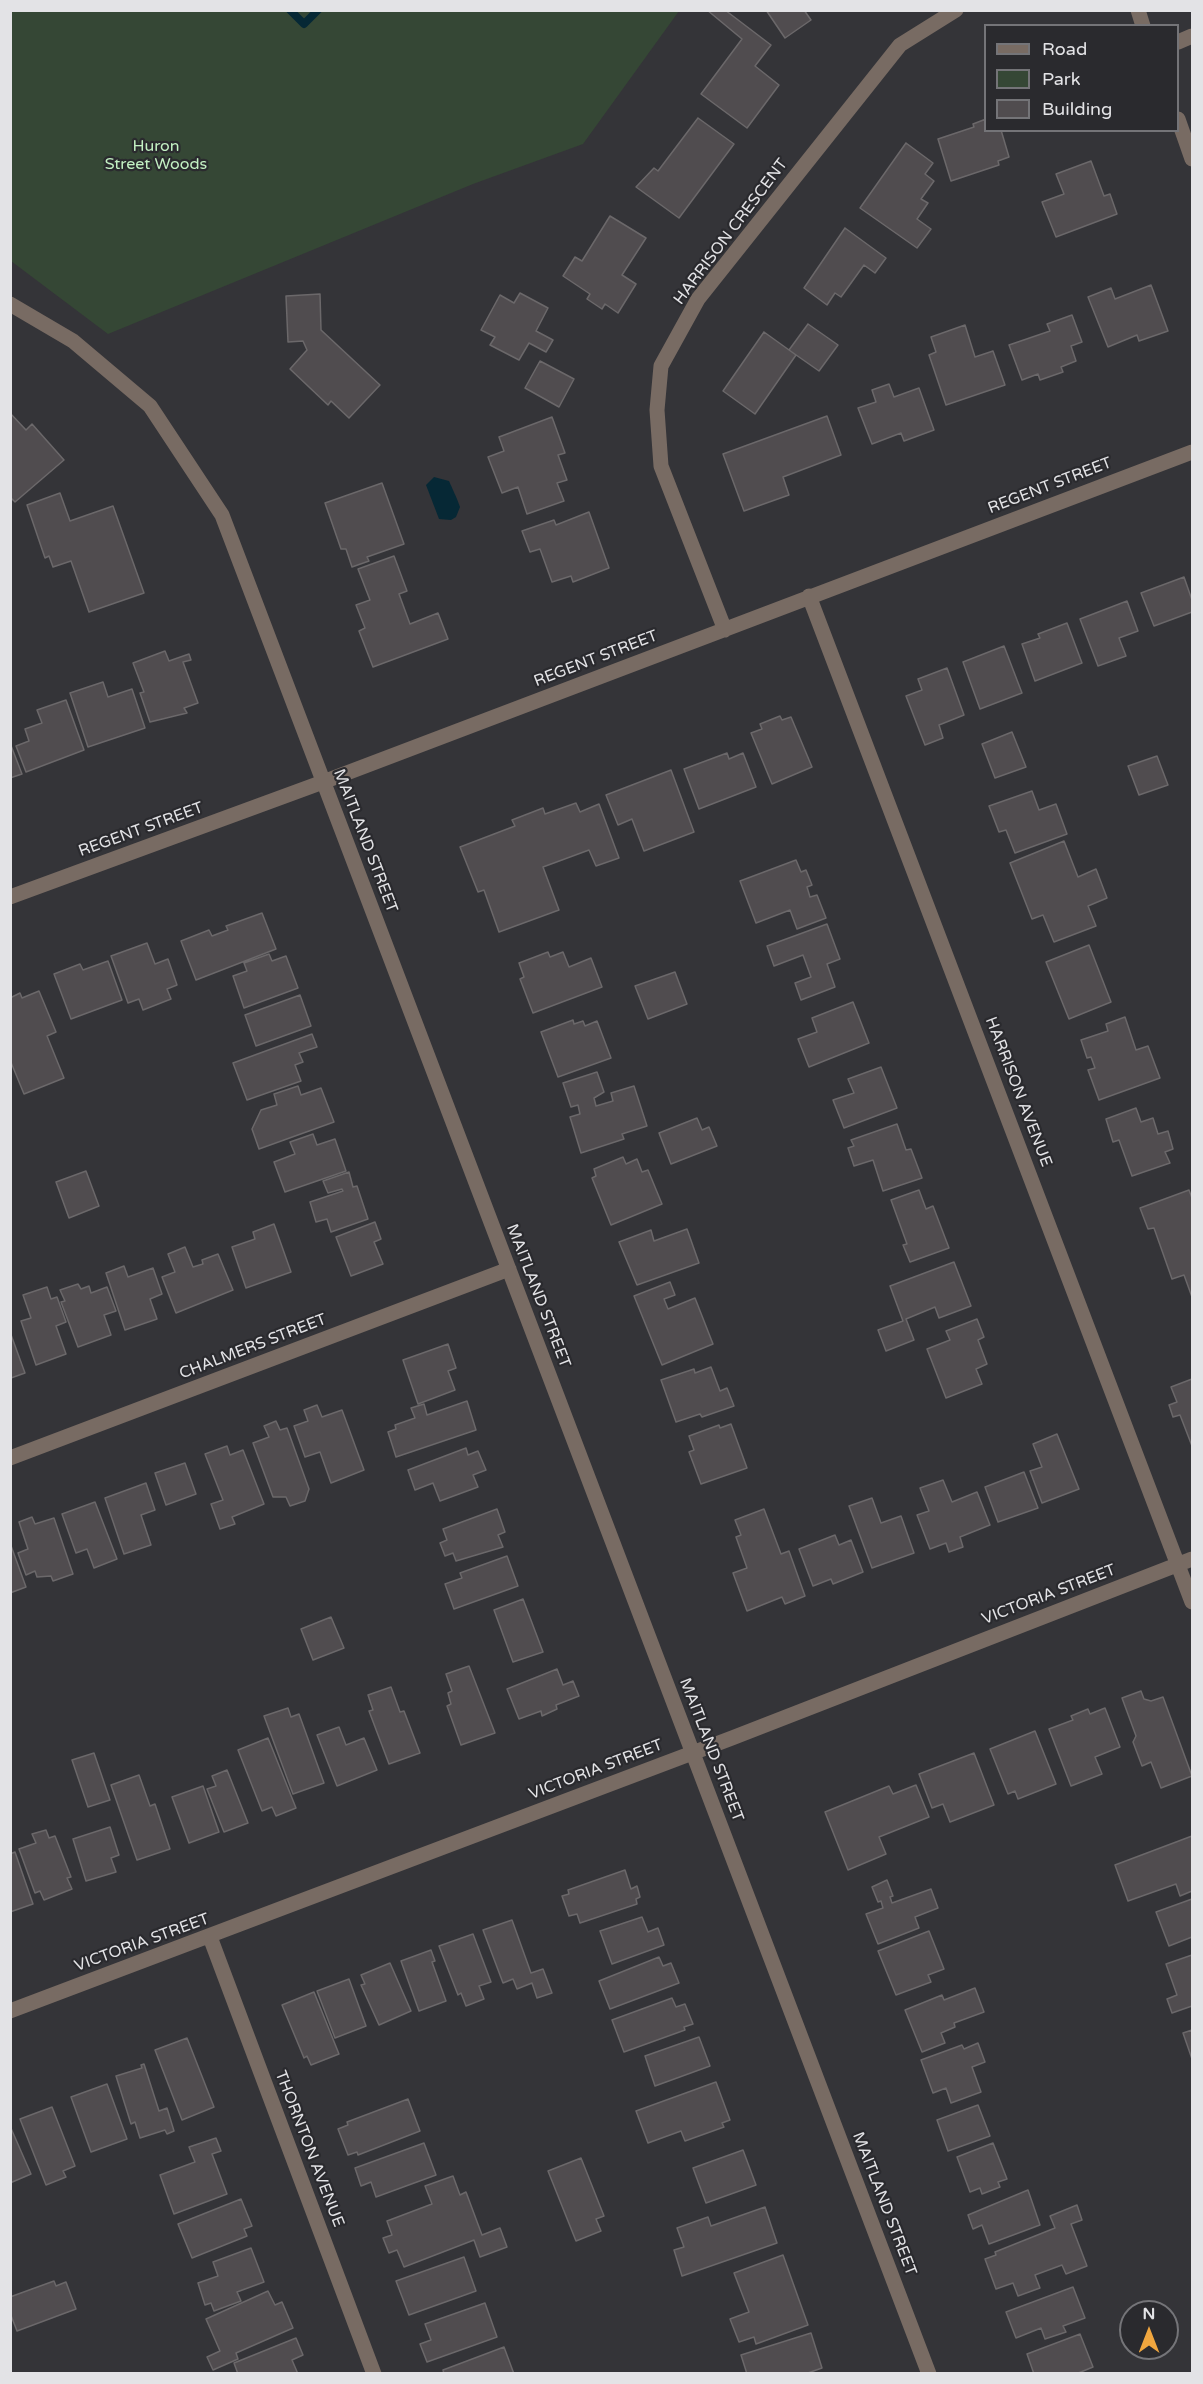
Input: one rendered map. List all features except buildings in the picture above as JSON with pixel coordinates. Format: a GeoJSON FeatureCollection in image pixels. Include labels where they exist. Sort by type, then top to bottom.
{"type":"FeatureCollection","features":[{"type":"Feature","properties":{"kind":"street","name":"HARRISON CRESCENT"},"geometry":{"type":"LineString","coordinates":[[725,630],[661,466],[657,410],[661,366],[698,299],[900,45],[956,10]]}},
{"type":"Feature","properties":{"kind":"street"},"geometry":{"type":"LineString","coordinates":[[1179,122],[1192,159]]}},
{"type":"Feature","properties":{"kind":"street","name":"MAITLAND STREET"},"geometry":{"type":"LineString","coordinates":[[10,304],[73,340],[150,406],[222,515],[929,2373]]}},
{"type":"Feature","properties":{"kind":"street","name":"REGENT STREET"},"geometry":{"type":"LineString","coordinates":[[10,897],[323,782],[1192,452]]}},
{"type":"Feature","properties":{"kind":"street","name":"HARRISON AVENUE"},"geometry":{"type":"LineString","coordinates":[[808,596],[1186,1562],[1192,1602]]}},
{"type":"Feature","properties":{"kind":"street","name":"CHALMERS STREET"},"geometry":{"type":"LineString","coordinates":[[10,1458],[509,1269]]}},
{"type":"Feature","properties":{"kind":"street","name":"VICTORIA STREET"},"geometry":{"type":"LineString","coordinates":[[10,2011],[210,1937],[1186,1562]]}},
{"type":"Feature","properties":{"kind":"street","name":"THORNTON AVENUE"},"geometry":{"type":"LineString","coordinates":[[210,1937],[374,2373]]}},
{"type":"Feature","properties":{"kind":"green space","name":"Huron Street Woods"},"geometry":{"type":"Polygon","coordinates":[[[10,11],[679,11],[583,144],[473,184],[108,334],[11,261],[10,11]]]}},
{"type":"Feature","properties":{"kind":"water"},"geometry":{"type":"Polygon","coordinates":[[[434,477],[449,481],[457,499],[460,507],[456,517],[451,520],[439,519],[426,485],[434,477]]]}},
{"type":"Feature","properties":{"kind":"waterway"},"geometry":{"type":"LineString","coordinates":[[290,10],[304,24],[318,10]]}}]}
